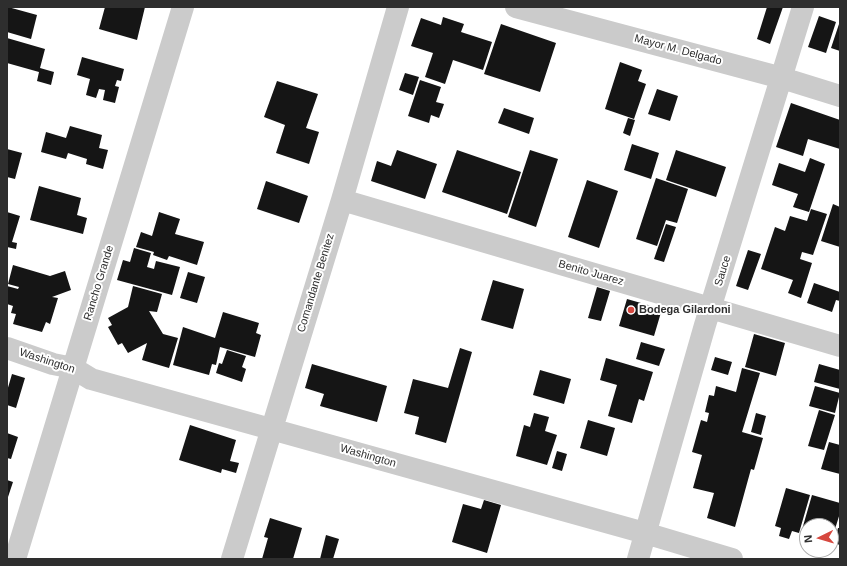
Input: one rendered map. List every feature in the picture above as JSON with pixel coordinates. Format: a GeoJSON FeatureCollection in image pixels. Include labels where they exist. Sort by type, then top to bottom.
{"type":"FeatureCollection","features":[{"type":"Feature","properties":{"kind":"street","name":"Rancho Grande"},"geometry":{"type":"LineString","coordinates":[[15,559],[184,7]]}},
{"type":"Feature","properties":{"kind":"street","name":"Comandante Benitez"},"geometry":{"type":"LineString","coordinates":[[232,559],[342,200],[398,7]]}},
{"type":"Feature","properties":{"kind":"street","name":"Mayor M. Delgado"},"geometry":{"type":"LineString","coordinates":[[516,7],[782,78],[840,96]]}},
{"type":"Feature","properties":{"kind":"street","name":"Sauce"},"geometry":{"type":"LineString","coordinates":[[638,559],[711,308],[803,7]]}},
{"type":"Feature","properties":{"kind":"street","name":"Benito Juarez"},"geometry":{"type":"LineString","coordinates":[[342,200],[840,346]]}},
{"type":"Feature","properties":{"kind":"street","name":"Washington"},"geometry":{"type":"LineString","coordinates":[[7,348],[53,364],[73,368],[91,379],[645,533],[732,559]]}},
{"type":"Feature","properties":{"kind":"building"},"geometry":{"type":"Polygon","coordinates":[[[8,7],[37,15],[31,39],[7,32],[8,7]]]}},
{"type":"Feature","properties":{"kind":"building"},"geometry":{"type":"Polygon","coordinates":[[[105,7],[145,7],[137,40],[99,29],[105,7]]]}},
{"type":"Feature","properties":{"kind":"building"},"geometry":{"type":"Polygon","coordinates":[[[767,7],[783,7],[770,44],[757,39],[767,7]]]}},
{"type":"Feature","properties":{"kind":"building"},"geometry":{"type":"Polygon","coordinates":[[[819,16],[836,22],[826,53],[808,47],[819,16]]]}},
{"type":"Feature","properties":{"kind":"building"},"geometry":{"type":"Polygon","coordinates":[[[443,17],[464,24],[461,32],[492,42],[483,70],[453,60],[445,84],[425,77],[433,53],[411,46],[421,18],[441,25],[443,17]]]}},
{"type":"Feature","properties":{"kind":"building"},"geometry":{"type":"Polygon","coordinates":[[[840,21],[840,51],[831,48],[840,21]]]}},
{"type":"Feature","properties":{"kind":"building"},"geometry":{"type":"Polygon","coordinates":[[[501,24],[556,43],[540,92],[484,74],[501,24]]]}},
{"type":"Feature","properties":{"kind":"building"},"geometry":{"type":"Polygon","coordinates":[[[7,38],[45,49],[40,68],[54,72],[51,85],[37,81],[39,72],[7,63],[7,38]]]}},
{"type":"Feature","properties":{"kind":"building"},"geometry":{"type":"Polygon","coordinates":[[[82,57],[124,69],[121,81],[117,80],[115,86],[119,87],[115,103],[103,100],[105,90],[99,89],[96,98],[86,95],[90,79],[77,75],[82,57]]]}},
{"type":"Feature","properties":{"kind":"building"},"geometry":{"type":"Polygon","coordinates":[[[620,62],[642,70],[638,81],[646,84],[634,119],[605,109],[620,62]]]}},
{"type":"Feature","properties":{"kind":"building"},"geometry":{"type":"Polygon","coordinates":[[[405,73],[419,77],[413,95],[399,90],[405,73]]]}},
{"type":"Feature","properties":{"kind":"building"},"geometry":{"type":"Polygon","coordinates":[[[420,80],[441,87],[436,102],[444,104],[439,118],[431,115],[429,123],[408,116],[420,80]]]}},
{"type":"Feature","properties":{"kind":"building"},"geometry":{"type":"Polygon","coordinates":[[[277,81],[318,94],[306,128],[319,132],[309,164],[276,153],[285,125],[264,117],[277,81]]]}},
{"type":"Feature","properties":{"kind":"building"},"geometry":{"type":"Polygon","coordinates":[[[657,89],[678,96],[670,121],[648,114],[657,89]]]}},
{"type":"Feature","properties":{"kind":"building"},"geometry":{"type":"Polygon","coordinates":[[[791,103],[840,120],[840,149],[808,139],[803,156],[776,147],[791,103]]]}},
{"type":"Feature","properties":{"kind":"building"},"geometry":{"type":"Polygon","coordinates":[[[504,108],[534,118],[529,134],[498,123],[504,108]]]}},
{"type":"Feature","properties":{"kind":"building"},"geometry":{"type":"Polygon","coordinates":[[[628,118],[635,120],[630,136],[623,133],[628,118]]]}},
{"type":"Feature","properties":{"kind":"building"},"geometry":{"type":"Polygon","coordinates":[[[70,126],[102,135],[99,148],[108,150],[103,169],[86,164],[87,159],[68,153],[66,159],[41,152],[46,132],[66,138],[70,126]]]}},
{"type":"Feature","properties":{"kind":"building"},"geometry":{"type":"Polygon","coordinates":[[[632,144],[659,153],[651,179],[624,170],[632,144]]]}},
{"type":"Feature","properties":{"kind":"building"},"geometry":{"type":"Polygon","coordinates":[[[7,149],[22,153],[15,179],[7,177],[7,149]]]}},
{"type":"Feature","properties":{"kind":"building"},"geometry":{"type":"Polygon","coordinates":[[[397,150],[437,164],[425,199],[371,181],[377,161],[391,166],[397,150]]]}},
{"type":"Feature","properties":{"kind":"building"},"geometry":{"type":"Polygon","coordinates":[[[457,150],[521,172],[507,214],[442,192],[457,150]]]}},
{"type":"Feature","properties":{"kind":"building"},"geometry":{"type":"Polygon","coordinates":[[[530,150],[558,159],[536,227],[508,217],[530,150]]]}},
{"type":"Feature","properties":{"kind":"building"},"geometry":{"type":"Polygon","coordinates":[[[676,150],[726,167],[716,197],[666,180],[676,150]]]}},
{"type":"Feature","properties":{"kind":"building"},"geometry":{"type":"Polygon","coordinates":[[[810,158],[825,164],[809,212],[793,207],[798,194],[772,185],[779,163],[805,172],[810,158]]]}},
{"type":"Feature","properties":{"kind":"building"},"geometry":{"type":"Polygon","coordinates":[[[656,178],[688,189],[677,223],[666,220],[657,246],[636,239],[656,178]]]}},
{"type":"Feature","properties":{"kind":"building"},"geometry":{"type":"Polygon","coordinates":[[[587,180],[618,191],[599,248],[568,237],[587,180]]]}},
{"type":"Feature","properties":{"kind":"building"},"geometry":{"type":"Polygon","coordinates":[[[266,181],[308,196],[299,223],[257,209],[266,181]]]}},
{"type":"Feature","properties":{"kind":"building"},"geometry":{"type":"Polygon","coordinates":[[[39,186],[81,198],[77,215],[87,218],[83,234],[30,220],[39,186]]]}},
{"type":"Feature","properties":{"kind":"building"},"geometry":{"type":"Polygon","coordinates":[[[833,204],[840,207],[840,247],[821,241],[833,204]]]}},
{"type":"Feature","properties":{"kind":"building"},"geometry":{"type":"Polygon","coordinates":[[[811,209],[827,214],[813,255],[802,252],[800,259],[812,263],[801,298],[788,293],[793,280],[761,269],[775,227],[785,231],[790,216],[807,221],[811,209]]]}},
{"type":"Feature","properties":{"kind":"building"},"geometry":{"type":"Polygon","coordinates":[[[7,212],[20,216],[12,242],[17,243],[16,249],[7,247],[7,212]]]}},
{"type":"Feature","properties":{"kind":"building"},"geometry":{"type":"Polygon","coordinates":[[[159,212],[180,219],[175,234],[204,242],[197,265],[169,256],[167,260],[153,255],[154,252],[136,247],[141,232],[152,236],[159,212]]]}},
{"type":"Feature","properties":{"kind":"building"},"geometry":{"type":"Polygon","coordinates":[[[666,224],[676,227],[664,262],[654,259],[666,224]]]}},
{"type":"Feature","properties":{"kind":"building"},"geometry":{"type":"Polygon","coordinates":[[[134,248],[151,253],[147,267],[154,269],[156,261],[180,267],[172,295],[117,280],[123,260],[130,262],[134,248]]]}},
{"type":"Feature","properties":{"kind":"building"},"geometry":{"type":"Polygon","coordinates":[[[748,250],[761,254],[748,290],[736,286],[748,250]]]}},
{"type":"Feature","properties":{"kind":"building"},"geometry":{"type":"Polygon","coordinates":[[[13,265],[50,276],[65,271],[71,290],[52,297],[58,298],[50,324],[46,322],[42,332],[13,324],[16,314],[11,313],[13,306],[7,304],[7,286],[18,289],[19,287],[8,284],[13,265]]]}},
{"type":"Feature","properties":{"kind":"building"},"geometry":{"type":"Polygon","coordinates":[[[188,272],[205,277],[197,303],[180,298],[188,272]]]}},
{"type":"Feature","properties":{"kind":"building"},"geometry":{"type":"Polygon","coordinates":[[[493,280],[524,289],[513,329],[481,320],[493,280]]]}},
{"type":"Feature","properties":{"kind":"building"},"geometry":{"type":"Polygon","coordinates":[[[814,283],[840,292],[840,301],[836,300],[832,312],[807,303],[814,283]]]}},
{"type":"Feature","properties":{"kind":"building"},"geometry":{"type":"Polygon","coordinates":[[[133,286],[162,294],[157,312],[149,311],[163,334],[178,338],[169,368],[142,360],[147,343],[128,353],[122,343],[118,345],[108,327],[112,325],[108,318],[128,307],[133,286]]]}},
{"type":"Feature","properties":{"kind":"building"},"geometry":{"type":"Polygon","coordinates":[[[597,287],[610,291],[601,321],[588,318],[597,287]]]}},
{"type":"Feature","properties":{"kind":"building"},"geometry":{"type":"Polygon","coordinates":[[[627,299],[662,309],[654,336],[619,326],[627,299]]]}},
{"type":"Feature","properties":{"kind":"building"},"geometry":{"type":"Polygon","coordinates":[[[223,312],[259,323],[256,333],[261,335],[255,357],[220,347],[216,365],[212,364],[209,375],[173,365],[183,327],[215,338],[223,312]]]}},
{"type":"Feature","properties":{"kind":"building"},"geometry":{"type":"Polygon","coordinates":[[[754,334],[785,343],[776,376],[745,367],[754,334]]]}},
{"type":"Feature","properties":{"kind":"building"},"geometry":{"type":"Polygon","coordinates":[[[641,342],[665,349],[659,366],[636,359],[641,342]]]}},
{"type":"Feature","properties":{"kind":"building"},"geometry":{"type":"Polygon","coordinates":[[[460,348],[472,352],[446,443],[415,434],[419,417],[404,413],[413,379],[448,388],[460,348]]]}},
{"type":"Feature","properties":{"kind":"building"},"geometry":{"type":"Polygon","coordinates":[[[227,350],[246,356],[242,367],[246,369],[242,382],[216,373],[219,363],[222,364],[227,350]]]}},
{"type":"Feature","properties":{"kind":"building"},"geometry":{"type":"Polygon","coordinates":[[[715,357],[732,362],[728,375],[711,370],[715,357]]]}},
{"type":"Feature","properties":{"kind":"building"},"geometry":{"type":"Polygon","coordinates":[[[606,358],[653,372],[644,401],[639,399],[632,423],[608,416],[617,385],[600,380],[606,358]]]}},
{"type":"Feature","properties":{"kind":"building"},"geometry":{"type":"Polygon","coordinates":[[[312,364],[387,386],[377,422],[320,406],[324,394],[305,388],[312,364]]]}},
{"type":"Feature","properties":{"kind":"building"},"geometry":{"type":"Polygon","coordinates":[[[819,364],[840,370],[840,389],[814,382],[819,364]]]}},
{"type":"Feature","properties":{"kind":"building"},"geometry":{"type":"Polygon","coordinates":[[[742,368],[760,373],[742,432],[763,438],[754,470],[751,469],[735,527],[707,518],[714,493],[693,488],[702,455],[692,452],[701,420],[707,422],[709,413],[705,412],[709,395],[714,396],[716,386],[736,392],[742,368]]]}},
{"type":"Feature","properties":{"kind":"building"},"geometry":{"type":"Polygon","coordinates":[[[540,370],[571,379],[564,404],[533,395],[540,370]]]}},
{"type":"Feature","properties":{"kind":"building"},"geometry":{"type":"Polygon","coordinates":[[[12,374],[25,378],[16,408],[7,405],[7,391],[12,374]]]}},
{"type":"Feature","properties":{"kind":"building"},"geometry":{"type":"Polygon","coordinates":[[[815,386],[840,393],[835,413],[809,406],[815,386]]]}},
{"type":"Feature","properties":{"kind":"building"},"geometry":{"type":"Polygon","coordinates":[[[819,410],[835,415],[824,450],[808,446],[819,410]]]}},
{"type":"Feature","properties":{"kind":"building"},"geometry":{"type":"Polygon","coordinates":[[[534,413],[549,417],[545,431],[557,435],[547,465],[516,456],[524,425],[530,427],[534,413]]]}},
{"type":"Feature","properties":{"kind":"building"},"geometry":{"type":"Polygon","coordinates":[[[756,413],[766,416],[761,435],[751,432],[756,413]]]}},
{"type":"Feature","properties":{"kind":"building"},"geometry":{"type":"Polygon","coordinates":[[[588,420],[615,428],[607,456],[580,448],[588,420]]]}},
{"type":"Feature","properties":{"kind":"building"},"geometry":{"type":"Polygon","coordinates":[[[190,425],[236,440],[230,461],[239,463],[236,473],[222,469],[221,473],[179,460],[190,425]]]}},
{"type":"Feature","properties":{"kind":"building"},"geometry":{"type":"Polygon","coordinates":[[[7,433],[18,437],[11,459],[7,458],[7,433]]]}},
{"type":"Feature","properties":{"kind":"building"},"geometry":{"type":"Polygon","coordinates":[[[829,442],[840,445],[840,474],[821,469],[829,442]]]}},
{"type":"Feature","properties":{"kind":"building"},"geometry":{"type":"Polygon","coordinates":[[[557,451],[567,454],[562,471],[552,468],[557,451]]]}},
{"type":"Feature","properties":{"kind":"building"},"geometry":{"type":"Polygon","coordinates":[[[7,480],[13,482],[7,500],[7,480]]]}},
{"type":"Feature","properties":{"kind":"building"},"geometry":{"type":"Polygon","coordinates":[[[786,488],[810,495],[803,518],[799,518],[799,533],[792,531],[789,539],[779,536],[781,528],[775,526],[786,488]]]}},
{"type":"Feature","properties":{"kind":"building"},"geometry":{"type":"Polygon","coordinates":[[[812,495],[840,503],[838,518],[805,518],[812,495]]]}},
{"type":"Feature","properties":{"kind":"building"},"geometry":{"type":"Polygon","coordinates":[[[484,500],[501,505],[487,553],[452,542],[463,504],[481,509],[484,500]]]}},
{"type":"Feature","properties":{"kind":"building"},"geometry":{"type":"Polygon","coordinates":[[[270,518],[302,528],[293,559],[262,559],[268,538],[264,537],[270,518]]]}},
{"type":"Feature","properties":{"kind":"building"},"geometry":{"type":"Polygon","coordinates":[[[839,528],[840,528],[839,545],[839,528]]]}},
{"type":"Feature","properties":{"kind":"building"},"geometry":{"type":"Polygon","coordinates":[[[326,535],[339,539],[333,559],[320,559],[326,535]]]}},
{"type":"Feature","properties":{"kind":"place","name":"Bodega Gilardoni"},"geometry":{"type":"Point","coordinates":[631,310]}}]}
